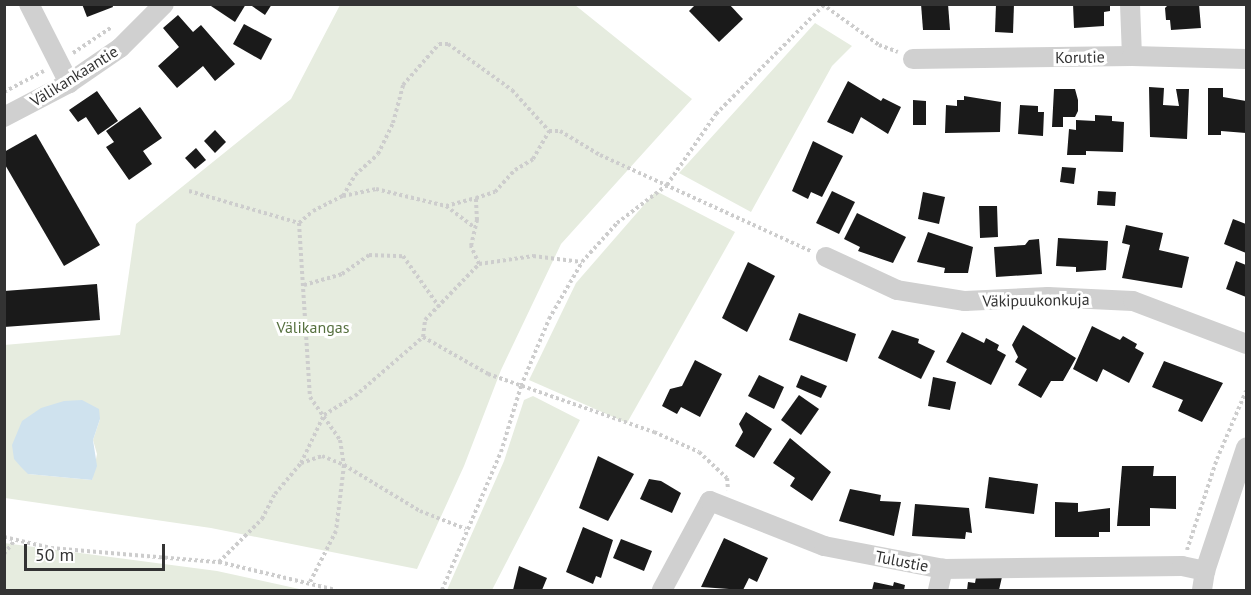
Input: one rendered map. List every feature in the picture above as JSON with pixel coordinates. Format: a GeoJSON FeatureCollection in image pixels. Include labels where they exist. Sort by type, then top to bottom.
{"type":"FeatureCollection","features":[{"type":"Feature","properties":{"kind":"street"},"geometry":{"type":"LineString","coordinates":[[29,4],[69,83]]}},
{"type":"Feature","properties":{"kind":"street","name":"Välikankaantie"},"geometry":{"type":"LineString","coordinates":[[4,117],[69,83],[120,48],[164,4]]}},
{"type":"Feature","properties":{"kind":"street"},"geometry":{"type":"LineString","coordinates":[[1130,4],[1132,56]]}},
{"type":"Feature","properties":{"kind":"street","name":"Korutie"},"geometry":{"type":"LineString","coordinates":[[913,59],[1132,56],[1246,59]]}},
{"type":"Feature","properties":{"kind":"street","name":"Väkipuukonkuja"},"geometry":{"type":"LineString","coordinates":[[826,257],[897,290],[965,301],[1048,297],[1133,301],[1246,344]]}},
{"type":"Feature","properties":{"kind":"street"},"geometry":{"type":"LineString","coordinates":[[1202,591],[1205,571],[1246,448]]}},
{"type":"Feature","properties":{"kind":"street"},"geometry":{"type":"LineString","coordinates":[[662,591],[710,501],[729,505]]}},
{"type":"Feature","properties":{"kind":"street","name":"Tulustie"},"geometry":{"type":"LineString","coordinates":[[729,505],[824,546],[943,569],[1182,566],[1205,571]]}},
{"type":"Feature","properties":{"kind":"street"},"geometry":{"type":"LineString","coordinates":[[938,591],[943,569]]}},
{"type":"Feature","properties":{"kind":"path"},"geometry":{"type":"LineString","coordinates":[[442,591],[466,529],[501,452],[521,386],[549,319],[582,262],[617,223],[667,185],[716,114],[824,6],[879,45],[913,59]]}},
{"type":"Feature","properties":{"kind":"path"},"geometry":{"type":"LineString","coordinates":[[343,196],[355,175],[378,154],[393,123],[403,85],[439,44],[464,52],[512,90],[549,131],[560,131],[600,155],[826,257]]}},
{"type":"Feature","properties":{"kind":"path"},"geometry":{"type":"LineString","coordinates":[[446,206],[495,192],[510,174],[533,159],[549,131]]}},
{"type":"Feature","properties":{"kind":"path"},"geometry":{"type":"LineString","coordinates":[[299,223],[313,211],[343,196],[376,189],[446,206],[475,228]]}},
{"type":"Feature","properties":{"kind":"path"},"geometry":{"type":"LineString","coordinates":[[189,191],[299,223]]}},
{"type":"Feature","properties":{"kind":"path"},"geometry":{"type":"LineString","coordinates":[[476,198],[475,228],[471,246],[480,264]]}},
{"type":"Feature","properties":{"kind":"path"},"geometry":{"type":"LineString","coordinates":[[299,223],[310,397],[340,440],[344,465],[336,531],[309,584]]}},
{"type":"Feature","properties":{"kind":"path"},"geometry":{"type":"LineString","coordinates":[[304,285],[342,274],[369,255],[403,256],[440,308]]}},
{"type":"Feature","properties":{"kind":"path"},"geometry":{"type":"LineString","coordinates":[[219,562],[262,519],[275,494],[301,463],[324,415],[355,396],[423,337],[424,320],[440,308],[480,264],[532,256],[582,262]]}},
{"type":"Feature","properties":{"kind":"path"},"geometry":{"type":"LineString","coordinates":[[423,337],[488,374],[654,432],[699,452],[727,478],[729,505]]}},
{"type":"Feature","properties":{"kind":"path"},"geometry":{"type":"LineString","coordinates":[[1182,566],[1218,459],[1246,391]]}},
{"type":"Feature","properties":{"kind":"path"},"geometry":{"type":"LineString","coordinates":[[301,463],[322,456],[344,465],[420,511],[466,529]]}},
{"type":"Feature","properties":{"kind":"path"},"geometry":{"type":"LineString","coordinates":[[4,537],[51,548],[219,562],[336,591]]}},
{"type":"Feature","properties":{"kind":"path"},"geometry":{"type":"LineString","coordinates":[[4,554],[14,541]]}},
{"type":"Feature","properties":{"kind":"green space","name":"Välikangas"},"geometry":{"type":"Polygon","coordinates":[[[340,5],[575,5],[692,99],[561,244],[501,370],[464,466],[417,569],[211,528],[5,498],[4,345],[120,335],[136,224],[291,99],[340,5]],[[100,419],[28,474],[92,480],[97,454],[93,440],[100,419]]]}},
{"type":"Feature","properties":{"kind":"green space"},"geometry":{"type":"Polygon","coordinates":[[[815,23],[852,46],[832,66],[751,212],[679,173],[815,23]]]}},
{"type":"Feature","properties":{"kind":"green space"},"geometry":{"type":"Polygon","coordinates":[[[656,191],[735,232],[627,423],[529,380],[576,283],[656,191]]]}},
{"type":"Feature","properties":{"kind":"green space"},"geometry":{"type":"Polygon","coordinates":[[[533,396],[580,420],[492,590],[447,590],[504,461],[524,400],[533,396]]]}},
{"type":"Feature","properties":{"kind":"green space"},"geometry":{"type":"Polygon","coordinates":[[[4,543],[217,571],[304,590],[5,590],[4,543]]]}},
{"type":"Feature","properties":{"kind":"water"},"geometry":{"type":"Polygon","coordinates":[[[82,400],[99,409],[100,419],[93,440],[97,466],[92,480],[28,474],[14,459],[12,445],[22,421],[41,408],[64,401],[82,400]]]}},
{"type":"Feature","properties":{"kind":"building"},"geometry":{"type":"Polygon","coordinates":[[[82,4],[112,4],[113,7],[87,17],[82,4]]]}},
{"type":"Feature","properties":{"kind":"building"},"geometry":{"type":"Polygon","coordinates":[[[208,4],[246,4],[235,22],[208,4]]]}},
{"type":"Feature","properties":{"kind":"building"},"geometry":{"type":"Polygon","coordinates":[[[249,4],[272,4],[265,15],[249,4]]]}},
{"type":"Feature","properties":{"kind":"building"},"geometry":{"type":"Polygon","coordinates":[[[696,4],[729,4],[743,19],[719,42],[689,11],[696,4]]]}},
{"type":"Feature","properties":{"kind":"building"},"geometry":{"type":"Polygon","coordinates":[[[921,4],[948,4],[950,30],[923,30],[921,4]]]}},
{"type":"Feature","properties":{"kind":"building"},"geometry":{"type":"Polygon","coordinates":[[[996,4],[1014,4],[1013,33],[995,32],[996,4]]]}},
{"type":"Feature","properties":{"kind":"building"},"geometry":{"type":"Polygon","coordinates":[[[1073,4],[1110,4],[1110,11],[1104,12],[1104,26],[1074,28],[1073,4]]]}},
{"type":"Feature","properties":{"kind":"building"},"geometry":{"type":"Polygon","coordinates":[[[1169,4],[1199,4],[1201,28],[1171,30],[1170,20],[1166,20],[1165,8],[1169,4]]]}},
{"type":"Feature","properties":{"kind":"building"},"geometry":{"type":"Polygon","coordinates":[[[178,15],[193,32],[201,25],[235,64],[215,81],[203,66],[177,88],[158,66],[179,47],[163,28],[178,15]]]}},
{"type":"Feature","properties":{"kind":"building"},"geometry":{"type":"Polygon","coordinates":[[[244,24],[272,39],[261,60],[233,44],[244,24]]]}},
{"type":"Feature","properties":{"kind":"building"},"geometry":{"type":"Polygon","coordinates":[[[848,81],[881,101],[883,98],[901,107],[888,134],[861,117],[853,134],[827,122],[848,81]]]}},
{"type":"Feature","properties":{"kind":"building"},"geometry":{"type":"Polygon","coordinates":[[[1149,87],[1164,88],[1163,105],[1179,106],[1176,89],[1189,89],[1187,139],[1150,137],[1149,87]]]}},
{"type":"Feature","properties":{"kind":"building"},"geometry":{"type":"Polygon","coordinates":[[[1208,88],[1223,88],[1223,97],[1246,101],[1246,133],[1221,131],[1221,135],[1208,135],[1208,88]]]}},
{"type":"Feature","properties":{"kind":"building"},"geometry":{"type":"Polygon","coordinates":[[[1054,89],[1075,89],[1078,100],[1078,111],[1075,117],[1063,117],[1063,127],[1052,127],[1054,89]]]}},
{"type":"Feature","properties":{"kind":"building"},"geometry":{"type":"Polygon","coordinates":[[[97,91],[118,121],[98,135],[86,117],[78,122],[69,110],[97,91]]]}},
{"type":"Feature","properties":{"kind":"building"},"geometry":{"type":"Polygon","coordinates":[[[964,96],[1001,102],[1000,132],[945,133],[946,105],[957,106],[957,100],[964,100],[964,96]]]}},
{"type":"Feature","properties":{"kind":"building"},"geometry":{"type":"Polygon","coordinates":[[[913,100],[926,101],[926,125],[913,125],[913,100]]]}},
{"type":"Feature","properties":{"kind":"building"},"geometry":{"type":"Polygon","coordinates":[[[1020,105],[1038,106],[1038,112],[1044,112],[1043,136],[1018,134],[1020,105]]]}},
{"type":"Feature","properties":{"kind":"building"},"geometry":{"type":"Polygon","coordinates":[[[140,107],[162,138],[143,151],[152,164],[129,180],[106,147],[114,142],[106,131],[140,107]]]}},
{"type":"Feature","properties":{"kind":"building"},"geometry":{"type":"Polygon","coordinates":[[[1095,115],[1112,116],[1112,121],[1124,122],[1123,152],[1086,151],[1086,155],[1067,155],[1069,129],[1076,130],[1076,120],[1095,121],[1095,115]]]}},
{"type":"Feature","properties":{"kind":"building"},"geometry":{"type":"Polygon","coordinates":[[[215,130],[226,142],[215,153],[204,141],[215,130]]]}},
{"type":"Feature","properties":{"kind":"building"},"geometry":{"type":"Polygon","coordinates":[[[36,134],[100,245],[64,266],[4,163],[4,152],[36,134]]]}},
{"type":"Feature","properties":{"kind":"building"},"geometry":{"type":"Polygon","coordinates":[[[813,141],[843,156],[822,197],[811,192],[808,199],[792,191],[813,141]]]}},
{"type":"Feature","properties":{"kind":"building"},"geometry":{"type":"Polygon","coordinates":[[[196,148],[206,160],[195,169],[185,158],[196,148]]]}},
{"type":"Feature","properties":{"kind":"building"},"geometry":{"type":"Polygon","coordinates":[[[1062,167],[1076,168],[1074,184],[1060,182],[1062,167]]]}},
{"type":"Feature","properties":{"kind":"building"},"geometry":{"type":"Polygon","coordinates":[[[832,191],[855,202],[839,234],[816,223],[832,191]]]}},
{"type":"Feature","properties":{"kind":"building"},"geometry":{"type":"Polygon","coordinates":[[[1098,191],[1116,192],[1115,206],[1097,205],[1098,191]]]}},
{"type":"Feature","properties":{"kind":"building"},"geometry":{"type":"Polygon","coordinates":[[[923,192],[945,197],[939,224],[918,219],[923,192]]]}},
{"type":"Feature","properties":{"kind":"building"},"geometry":{"type":"Polygon","coordinates":[[[979,206],[997,206],[998,237],[980,238],[979,206]]]}},
{"type":"Feature","properties":{"kind":"building"},"geometry":{"type":"Polygon","coordinates":[[[857,213],[906,237],[893,263],[858,251],[860,247],[844,239],[857,213]]]}},
{"type":"Feature","properties":{"kind":"building"},"geometry":{"type":"Polygon","coordinates":[[[1233,219],[1246,224],[1246,253],[1224,244],[1233,219]]]}},
{"type":"Feature","properties":{"kind":"building"},"geometry":{"type":"Polygon","coordinates":[[[1126,225],[1163,233],[1159,250],[1189,257],[1182,288],[1122,278],[1130,245],[1122,243],[1126,225]]]}},
{"type":"Feature","properties":{"kind":"building"},"geometry":{"type":"Polygon","coordinates":[[[928,232],[973,247],[968,273],[944,273],[945,268],[917,262],[928,232]]]}},
{"type":"Feature","properties":{"kind":"building"},"geometry":{"type":"Polygon","coordinates":[[[1058,238],[1108,241],[1106,270],[1076,272],[1076,267],[1056,266],[1058,238]]]}},
{"type":"Feature","properties":{"kind":"building"},"geometry":{"type":"Polygon","coordinates":[[[1039,239],[1042,274],[996,277],[994,247],[1025,245],[1029,240],[1039,239]]]}},
{"type":"Feature","properties":{"kind":"building"},"geometry":{"type":"Polygon","coordinates":[[[1236,261],[1246,265],[1246,297],[1226,289],[1236,261]]]}},
{"type":"Feature","properties":{"kind":"building"},"geometry":{"type":"Polygon","coordinates":[[[748,262],[775,276],[747,332],[722,318],[748,262]]]}},
{"type":"Feature","properties":{"kind":"building"},"geometry":{"type":"Polygon","coordinates":[[[97,284],[100,320],[4,327],[4,291],[97,284]]]}},
{"type":"Feature","properties":{"kind":"building"},"geometry":{"type":"Polygon","coordinates":[[[799,313],[856,334],[847,362],[789,340],[799,313]]]}},
{"type":"Feature","properties":{"kind":"building"},"geometry":{"type":"Polygon","coordinates":[[[1023,325],[1076,358],[1063,381],[1051,381],[1041,398],[1018,385],[1027,369],[1015,362],[1018,357],[1012,345],[1023,325]]]}},
{"type":"Feature","properties":{"kind":"building"},"geometry":{"type":"Polygon","coordinates":[[[1092,326],[1120,340],[1123,336],[1137,344],[1135,348],[1144,353],[1129,383],[1103,369],[1097,382],[1073,369],[1092,326]]]}},
{"type":"Feature","properties":{"kind":"building"},"geometry":{"type":"Polygon","coordinates":[[[892,330],[919,339],[918,343],[935,351],[921,379],[878,358],[892,330]]]}},
{"type":"Feature","properties":{"kind":"building"},"geometry":{"type":"Polygon","coordinates":[[[962,332],[984,343],[986,338],[999,345],[997,350],[1006,355],[991,385],[946,362],[962,332]]]}},
{"type":"Feature","properties":{"kind":"building"},"geometry":{"type":"Polygon","coordinates":[[[695,360],[722,374],[700,417],[681,407],[677,414],[662,406],[670,389],[682,386],[695,360]]]}},
{"type":"Feature","properties":{"kind":"building"},"geometry":{"type":"Polygon","coordinates":[[[1164,361],[1223,383],[1202,422],[1178,411],[1183,400],[1152,387],[1164,361]]]}},
{"type":"Feature","properties":{"kind":"building"},"geometry":{"type":"Polygon","coordinates":[[[759,375],[784,387],[774,409],[748,396],[759,375]]]}},
{"type":"Feature","properties":{"kind":"building"},"geometry":{"type":"Polygon","coordinates":[[[801,375],[827,386],[821,398],[796,387],[801,375]]]}},
{"type":"Feature","properties":{"kind":"building"},"geometry":{"type":"Polygon","coordinates":[[[933,377],[956,382],[950,410],[928,406],[933,377]]]}},
{"type":"Feature","properties":{"kind":"building"},"geometry":{"type":"Polygon","coordinates":[[[799,395],[819,409],[801,435],[781,420],[799,395]]]}},
{"type":"Feature","properties":{"kind":"building"},"geometry":{"type":"Polygon","coordinates":[[[746,412],[772,429],[754,458],[735,446],[743,432],[739,424],[746,412]]]}},
{"type":"Feature","properties":{"kind":"building"},"geometry":{"type":"Polygon","coordinates":[[[790,438],[831,472],[812,501],[790,486],[795,478],[773,463],[790,438]]]}},
{"type":"Feature","properties":{"kind":"building"},"geometry":{"type":"Polygon","coordinates":[[[598,456],[634,474],[608,521],[579,508],[598,456]]]}},
{"type":"Feature","properties":{"kind":"building"},"geometry":{"type":"Polygon","coordinates":[[[1122,466],[1154,466],[1153,476],[1176,476],[1176,509],[1150,508],[1150,526],[1117,526],[1122,466]]]}},
{"type":"Feature","properties":{"kind":"building"},"geometry":{"type":"Polygon","coordinates":[[[989,477],[1038,484],[1034,514],[985,508],[989,477]]]}},
{"type":"Feature","properties":{"kind":"building"},"geometry":{"type":"Polygon","coordinates":[[[649,479],[661,481],[681,493],[672,513],[640,499],[649,479]]]}},
{"type":"Feature","properties":{"kind":"building"},"geometry":{"type":"Polygon","coordinates":[[[850,489],[881,495],[880,501],[901,502],[894,536],[839,521],[850,489]]]}},
{"type":"Feature","properties":{"kind":"building"},"geometry":{"type":"Polygon","coordinates":[[[1055,502],[1078,503],[1078,512],[1110,508],[1110,532],[1099,532],[1099,537],[1055,537],[1055,502]]]}},
{"type":"Feature","properties":{"kind":"building"},"geometry":{"type":"Polygon","coordinates":[[[915,504],[969,508],[972,533],[966,532],[965,539],[912,536],[915,504]]]}},
{"type":"Feature","properties":{"kind":"building"},"geometry":{"type":"Polygon","coordinates":[[[583,527],[613,540],[601,578],[596,576],[593,584],[566,572],[583,527]]]}},
{"type":"Feature","properties":{"kind":"building"},"geometry":{"type":"Polygon","coordinates":[[[724,538],[768,558],[757,582],[749,578],[743,590],[701,587],[724,538]]]}},
{"type":"Feature","properties":{"kind":"building"},"geometry":{"type":"Polygon","coordinates":[[[621,539],[652,551],[644,571],[613,558],[621,539]]]}},
{"type":"Feature","properties":{"kind":"building"},"geometry":{"type":"Polygon","coordinates":[[[519,566],[547,578],[542,590],[513,590],[519,566]]]}},
{"type":"Feature","properties":{"kind":"building"},"geometry":{"type":"Polygon","coordinates":[[[977,572],[1002,577],[999,590],[967,590],[968,582],[975,583],[977,572]]]}},
{"type":"Feature","properties":{"kind":"building"},"geometry":{"type":"Polygon","coordinates":[[[874,582],[893,586],[894,582],[905,585],[904,590],[872,590],[874,582]]]}}]}
